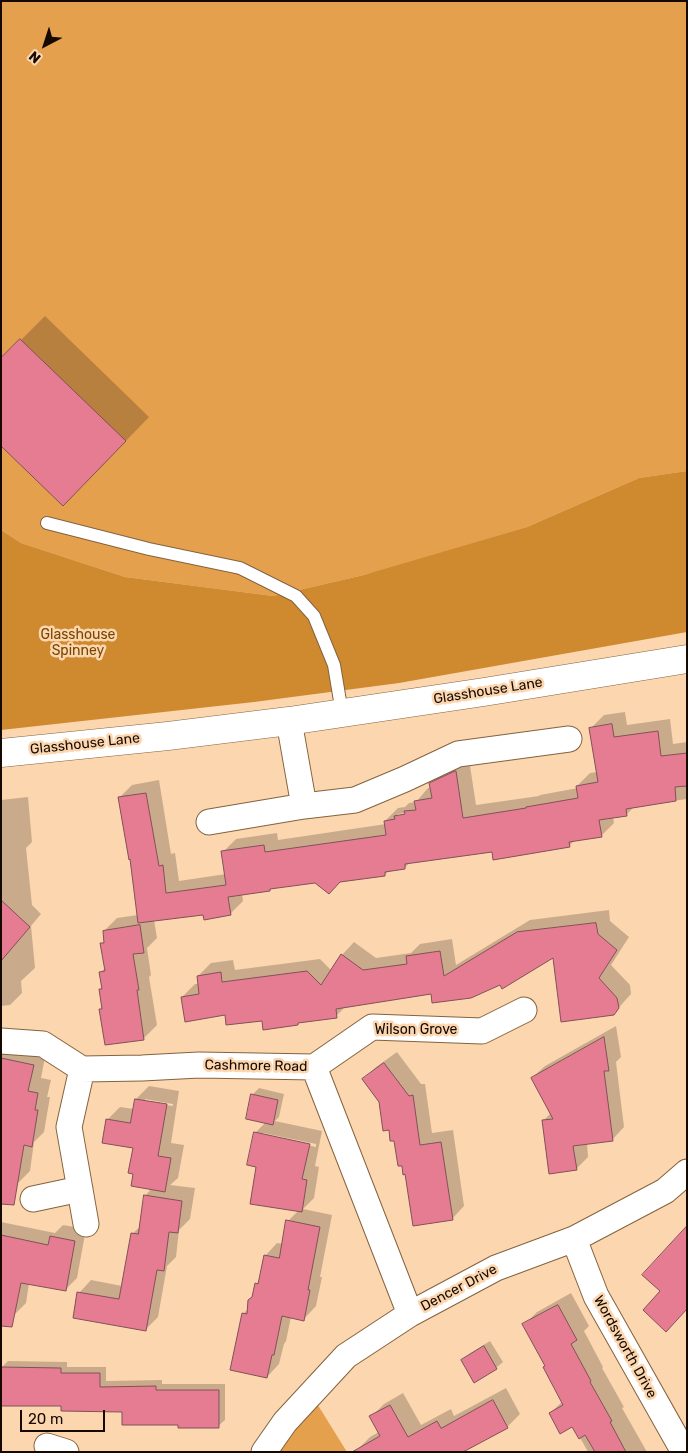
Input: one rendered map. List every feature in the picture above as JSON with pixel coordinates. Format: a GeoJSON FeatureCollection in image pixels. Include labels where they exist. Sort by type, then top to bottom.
{"type":"FeatureCollection","features":[{"type":"Feature","properties":{"kind":"street","name":"Glasshouse Lane"},"geometry":{"type":"LineString","coordinates":[[1,753],[168,736],[289,721],[687,659]]}},
{"type":"Feature","properties":{"kind":"street"},"geometry":{"type":"LineString","coordinates":[[289,721],[304,806]]}},
{"type":"Feature","properties":{"kind":"street"},"geometry":{"type":"LineString","coordinates":[[209,822],[304,806],[355,800],[458,754],[569,739]]}},
{"type":"Feature","properties":{"kind":"street","name":"Wilson Grove"},"geometry":{"type":"LineString","coordinates":[[314,1068],[372,1027],[482,1031],[524,1010]]}},
{"type":"Feature","properties":{"kind":"street"},"geometry":{"type":"LineString","coordinates":[[1,1041],[43,1044],[82,1069],[70,1127],[86,1224]]}},
{"type":"Feature","properties":{"kind":"street","name":"Cashmore Road"},"geometry":{"type":"LineString","coordinates":[[82,1069],[199,1065],[314,1068],[410,1314]]}},
{"type":"Feature","properties":{"kind":"street","name":"Dencer Drive"},"geometry":{"type":"LineString","coordinates":[[264,1452],[284,1422],[346,1356],[410,1314],[496,1268],[574,1239],[665,1191],[687,1172]]}},
{"type":"Feature","properties":{"kind":"street"},"geometry":{"type":"LineString","coordinates":[[33,1199],[80,1189]]}},
{"type":"Feature","properties":{"kind":"street","name":"Wordsworth Drive"},"geometry":{"type":"LineString","coordinates":[[574,1239],[596,1296],[684,1452]]}},
{"type":"Feature","properties":{"kind":"lane"},"geometry":{"type":"LineString","coordinates":[[47,523],[149,549],[240,568],[296,596],[314,616],[334,665],[342,713]]}},
{"type":"Feature","properties":{"kind":"shaded area"},"geometry":{"type":"Polygon","coordinates":[[[1,1],[687,1],[687,471],[639,478],[527,527],[377,572],[273,596],[125,577],[21,543],[1,530],[1,1]]]}},
{"type":"Feature","properties":{"kind":"shaded area"},"geometry":{"type":"Polygon","coordinates":[[[311,1394],[347,1452],[264,1452],[311,1394]]]}},
{"type":"Feature","properties":{"kind":"green space","name":"Glasshouse Spinney"},"geometry":{"type":"Polygon","coordinates":[[[687,471],[687,632],[399,683],[254,702],[1,730],[1,530],[21,543],[125,577],[273,596],[364,575],[527,527],[639,478],[687,471]]]}},
{"type":"Feature","properties":{"kind":"building"},"geometry":{"type":"Polygon","coordinates":[[[20,339],[126,441],[63,506],[1,446],[1,358],[20,339]]]}},
{"type":"Feature","properties":{"kind":"building"},"geometry":{"type":"Polygon","coordinates":[[[612,724],[614,737],[658,731],[661,756],[687,753],[687,786],[675,787],[676,801],[626,809],[627,816],[599,820],[602,837],[569,842],[570,847],[493,860],[492,852],[405,864],[405,869],[385,872],[385,876],[340,882],[329,894],[315,883],[270,889],[270,891],[228,897],[231,915],[204,920],[203,915],[138,923],[130,859],[118,797],[146,793],[159,866],[163,865],[166,893],[226,885],[221,851],[264,845],[265,852],[386,835],[384,821],[395,819],[394,816],[405,814],[404,811],[416,810],[414,801],[432,798],[429,783],[455,771],[463,818],[578,798],[576,786],[598,782],[589,728],[612,724]]]}},
{"type":"Feature","properties":{"kind":"building"},"geometry":{"type":"Polygon","coordinates":[[[1,900],[30,927],[1,961],[1,900]]]}},
{"type":"Feature","properties":{"kind":"building"},"geometry":{"type":"Polygon","coordinates":[[[596,923],[598,934],[617,950],[599,978],[617,998],[619,1008],[614,1015],[561,1022],[553,958],[502,989],[500,985],[471,998],[432,1003],[431,994],[336,1009],[337,1018],[263,1030],[262,1021],[226,1025],[225,1015],[185,1022],[181,997],[199,994],[197,976],[221,972],[222,982],[307,971],[321,985],[341,954],[363,970],[407,964],[406,956],[440,951],[444,976],[517,932],[596,923]]]}},
{"type":"Feature","properties":{"kind":"building"},"geometry":{"type":"Polygon","coordinates":[[[140,925],[144,953],[133,954],[144,1040],[105,1045],[99,1009],[102,1009],[99,989],[102,989],[99,972],[105,971],[100,943],[104,943],[103,931],[140,925]]]}},
{"type":"Feature","properties":{"kind":"building"},"geometry":{"type":"Polygon","coordinates":[[[604,1037],[609,1071],[604,1071],[613,1141],[573,1146],[577,1170],[549,1174],[542,1120],[553,1119],[531,1078],[604,1037]]]}},
{"type":"Feature","properties":{"kind":"building"},"geometry":{"type":"Polygon","coordinates":[[[1,1058],[34,1065],[28,1091],[38,1093],[35,1110],[38,1110],[32,1147],[24,1145],[14,1205],[1,1204],[1,1058]]]}},
{"type":"Feature","properties":{"kind":"building"},"geometry":{"type":"Polygon","coordinates":[[[384,1063],[409,1096],[413,1095],[420,1145],[441,1142],[453,1220],[413,1226],[405,1174],[403,1175],[402,1166],[398,1166],[394,1141],[390,1141],[389,1130],[383,1131],[379,1102],[362,1079],[384,1063]]]}},
{"type":"Feature","properties":{"kind":"building"},"geometry":{"type":"Polygon","coordinates":[[[251,1094],[278,1100],[273,1125],[246,1119],[251,1094]]]}},
{"type":"Feature","properties":{"kind":"building"},"geometry":{"type":"Polygon","coordinates":[[[135,1099],[167,1104],[158,1156],[171,1158],[165,1192],[131,1186],[133,1174],[128,1173],[133,1148],[102,1143],[106,1119],[130,1123],[135,1099]]]}},
{"type":"Feature","properties":{"kind":"building"},"geometry":{"type":"Polygon","coordinates":[[[254,1132],[310,1144],[302,1179],[307,1180],[302,1212],[250,1204],[256,1167],[247,1165],[254,1132]]]}},
{"type":"Feature","properties":{"kind":"building"},"geometry":{"type":"Polygon","coordinates":[[[144,1195],[182,1201],[178,1233],[169,1232],[164,1271],[157,1270],[146,1331],[73,1318],[77,1292],[119,1299],[131,1233],[138,1234],[144,1195]]]}},
{"type":"Feature","properties":{"kind":"building"},"geometry":{"type":"Polygon","coordinates":[[[286,1220],[320,1227],[304,1321],[282,1316],[267,1378],[230,1370],[242,1313],[247,1314],[248,1300],[252,1297],[255,1283],[258,1284],[264,1255],[279,1258],[286,1220]]]}},
{"type":"Feature","properties":{"kind":"building"},"geometry":{"type":"Polygon","coordinates":[[[687,1226],[687,1309],[666,1332],[643,1310],[660,1291],[642,1275],[687,1226]]]}},
{"type":"Feature","properties":{"kind":"building"},"geometry":{"type":"Polygon","coordinates":[[[1,1235],[48,1245],[50,1236],[75,1241],[66,1291],[21,1283],[12,1327],[1,1326],[1,1235]]]}},
{"type":"Feature","properties":{"kind":"building"},"geometry":{"type":"Polygon","coordinates":[[[558,1305],[577,1340],[571,1344],[612,1421],[610,1422],[626,1452],[595,1452],[585,1435],[579,1439],[572,1427],[560,1434],[549,1413],[563,1405],[543,1367],[545,1366],[522,1324],[558,1305]]]}},
{"type":"Feature","properties":{"kind":"building"},"geometry":{"type":"Polygon","coordinates":[[[484,1346],[497,1369],[474,1383],[461,1360],[484,1346]]]}},
{"type":"Feature","properties":{"kind":"building"},"geometry":{"type":"Polygon","coordinates":[[[1,1367],[61,1368],[61,1373],[100,1373],[100,1387],[156,1386],[156,1390],[219,1390],[219,1428],[178,1428],[178,1425],[122,1425],[122,1412],[61,1411],[61,1406],[1,1406],[1,1367]]]}},
{"type":"Feature","properties":{"kind":"building"},"geometry":{"type":"Polygon","coordinates":[[[493,1400],[508,1428],[463,1452],[352,1452],[380,1436],[369,1416],[390,1405],[408,1437],[437,1421],[441,1428],[493,1400]]]}}]}
